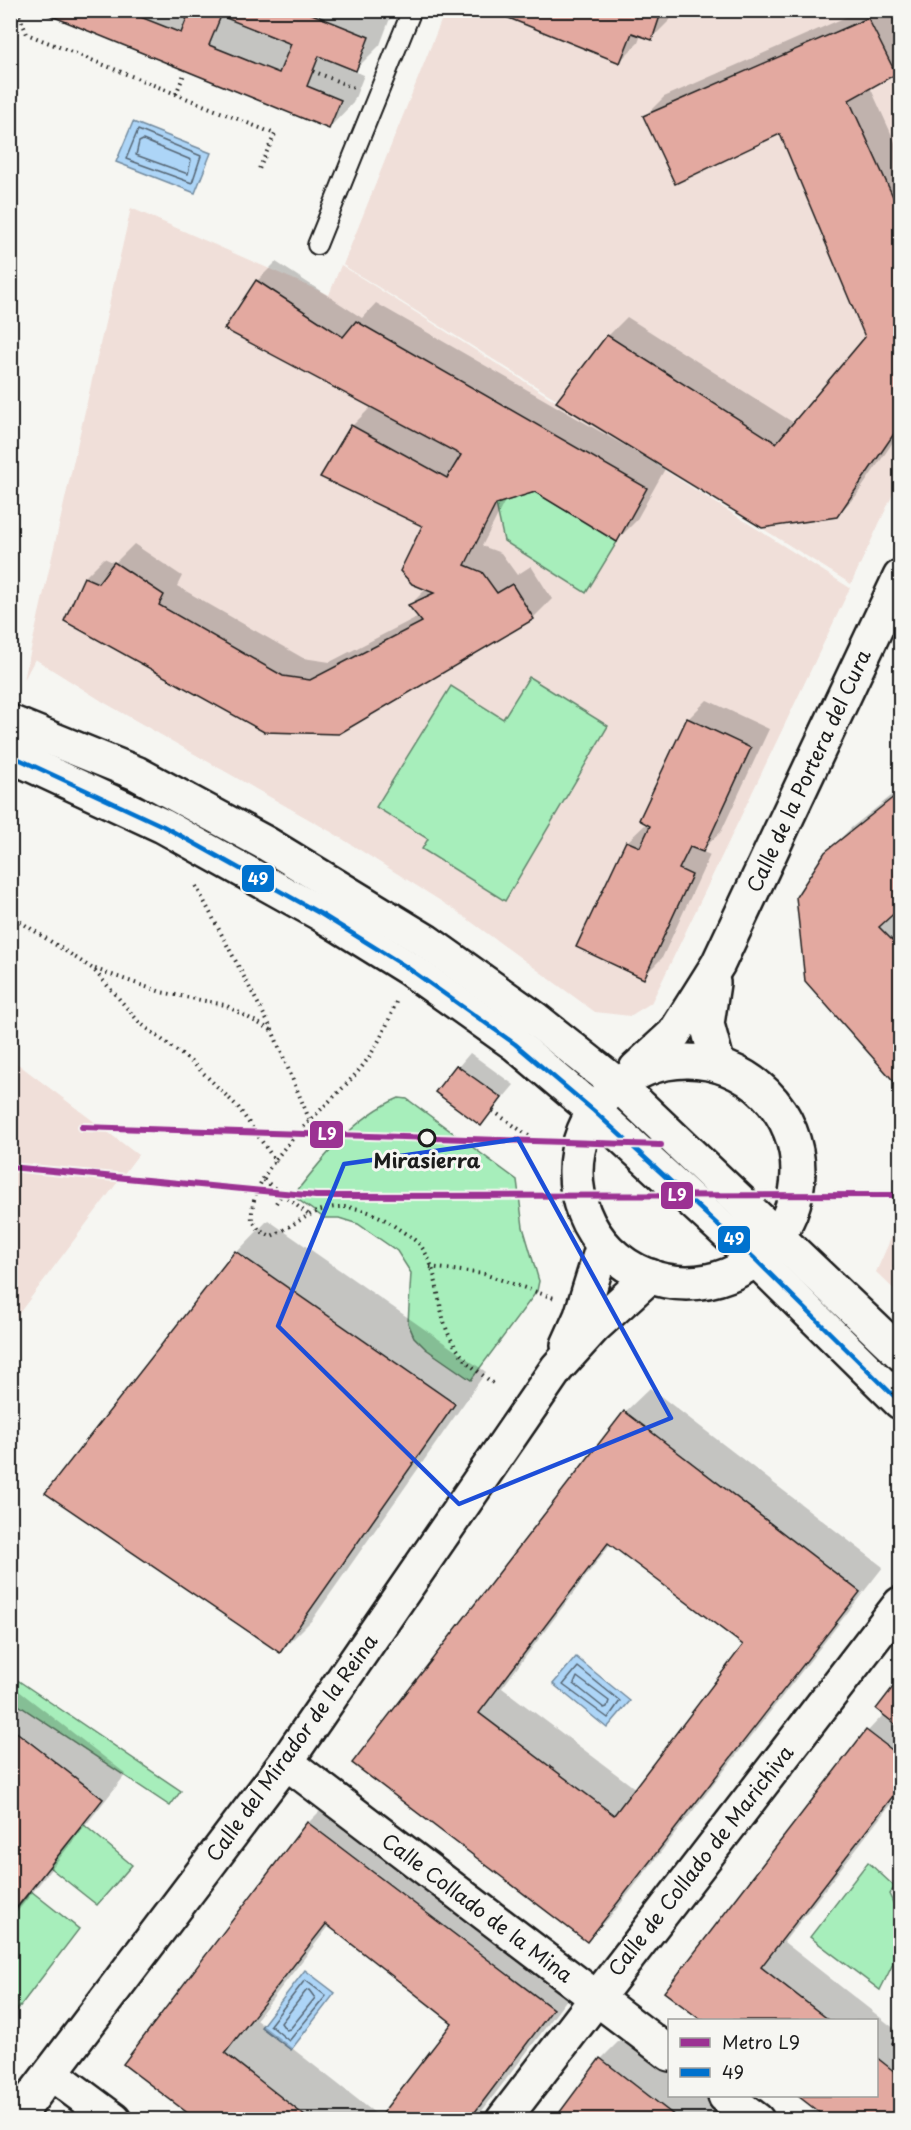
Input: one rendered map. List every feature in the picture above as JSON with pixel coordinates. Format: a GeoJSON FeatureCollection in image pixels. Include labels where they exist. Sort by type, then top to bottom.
{"type":"FeatureCollection","features":[{"type":"Feature","properties":{"kind":"street","name":"Calle de la Portera del Cura"},"geometry":{"type":"LineString","coordinates":[[618,1085],[674,1034],[718,964],[900,577]]}},
{"type":"Feature","properties":{"kind":"street"},"geometry":{"type":"LineString","coordinates":[[10,722],[136,773],[338,886],[426,941],[525,1011],[618,1085],[766,1248],[900,1402]]}},
{"type":"Feature","properties":{"kind":"street"},"geometry":{"type":"LineString","coordinates":[[10,755],[163,826],[321,914],[408,968],[515,1044],[594,1111],[900,1353]]}},
{"type":"Feature","properties":{"kind":"street","name":"Calle de la Portera del Cura"},"geometry":{"type":"LineString","coordinates":[[718,964],[708,1005],[707,1024],[718,1065]]}},
{"type":"Feature","properties":{"kind":"street"},"geometry":{"type":"LineString","coordinates":[[676,1061],[718,1065],[743,1076],[764,1092],[781,1112],[792,1136],[798,1162],[796,1189],[789,1214],[766,1248],[723,1277],[705,1281],[668,1281],[633,1269],[603,1245],[584,1215],[576,1180],[580,1144],[594,1111],[618,1085],[646,1070],[676,1061]]}},
{"type":"Feature","properties":{"kind":"street","name":"Calle del Mirador de la Reina"},"geometry":{"type":"LineString","coordinates":[[557,1368],[581,1316],[603,1245]]}},
{"type":"Feature","properties":{"kind":"street","name":"Calle del Mirador de la Reina"},"geometry":{"type":"LineString","coordinates":[[15,2120],[286,1762],[557,1368],[594,1327],[650,1276]]}},
{"type":"Feature","properties":{"kind":"street","name":"Calle de Collado de Marichiva"},"geometry":{"type":"LineString","coordinates":[[503,2120],[594,1998],[900,1604]]}},
{"type":"Feature","properties":{"kind":"street","name":"Calle Collado de la Mina"},"geometry":{"type":"LineString","coordinates":[[286,1762],[668,2053]]}},
{"type":"Feature","properties":{"kind":"street"},"geometry":{"type":"LineString","coordinates":[[51,2073],[114,2120]]}},
{"type":"Feature","properties":{"kind":"street"},"geometry":{"type":"LineString","coordinates":[[726,2097],[757,2120]]}},
{"type":"Feature","properties":{"kind":"lane"},"geometry":{"type":"LineString","coordinates":[[317,245],[412,10]]}},
{"type":"Feature","properties":{"kind":"path"},"geometry":{"type":"LineString","coordinates":[[17,10],[27,34],[275,134],[260,170]]}},
{"type":"Feature","properties":{"kind":"path"},"geometry":{"type":"LineString","coordinates":[[313,71],[377,98]]}},
{"type":"Feature","properties":{"kind":"path"},"geometry":{"type":"LineString","coordinates":[[176,94],[185,72]]}},
{"type":"Feature","properties":{"kind":"path"},"geometry":{"type":"LineString","coordinates":[[196,885],[272,1030],[310,1121]]}},
{"type":"Feature","properties":{"kind":"path"},"geometry":{"type":"LineString","coordinates":[[10,915],[93,969],[161,992],[225,1005],[272,1030]]}},
{"type":"Feature","properties":{"kind":"path"},"geometry":{"type":"LineString","coordinates":[[93,969],[140,1023],[194,1064],[238,1107],[276,1162]]}},
{"type":"Feature","properties":{"kind":"path"},"geometry":{"type":"LineString","coordinates":[[396,1002],[372,1053],[353,1077],[310,1121],[264,1180],[251,1210],[252,1220],[265,1235],[271,1236],[309,1215],[338,1207],[364,1210],[383,1218],[420,1245],[430,1267],[441,1314],[450,1337],[477,1372],[495,1385]]}},
{"type":"Feature","properties":{"kind":"path"},"geometry":{"type":"LineString","coordinates":[[493,1111],[532,1139]]}},
{"type":"Feature","properties":{"kind":"path"},"geometry":{"type":"LineString","coordinates":[[264,1180],[309,1215]]}},
{"type":"Feature","properties":{"kind":"path"},"geometry":{"type":"LineString","coordinates":[[276,1203],[282,1194]]}},
{"type":"Feature","properties":{"kind":"path"},"geometry":{"type":"LineString","coordinates":[[430,1267],[484,1274],[556,1298]]}},
{"type":"Feature","properties":{"kind":"highlighted area"},"geometry":{"type":"Polygon","coordinates":[[[518,1139],[671,1418],[459,1504],[278,1326],[344,1164],[518,1139]]]}},
{"type":"Feature","properties":{"kind":"shaded area"},"geometry":{"type":"Polygon","coordinates":[[[445,11],[894,11],[900,26],[900,479],[851,584],[343,265],[445,11]]]}},
{"type":"Feature","properties":{"kind":"shaded area"},"geometry":{"type":"Polygon","coordinates":[[[131,208],[329,295],[341,265],[850,588],[651,1003],[630,1016],[595,1012],[455,910],[333,833],[105,703],[35,659],[24,680],[131,208]]]}},
{"type":"Feature","properties":{"kind":"shaded area"},"geometry":{"type":"Polygon","coordinates":[[[10,1058],[138,1155],[11,1324],[10,1324],[10,1058]]]}},
{"type":"Feature","properties":{"kind":"shaded area"},"geometry":{"type":"Polygon","coordinates":[[[900,1218],[900,1295],[876,1272],[900,1218]]]}},
{"type":"Feature","properties":{"kind":"green space"},"geometry":{"type":"Polygon","coordinates":[[[535,492],[617,542],[586,593],[504,541],[496,504],[535,492]]]}},
{"type":"Feature","properties":{"kind":"green space"},"geometry":{"type":"Polygon","coordinates":[[[529,677],[608,726],[505,901],[422,849],[428,839],[376,807],[451,686],[503,719],[529,677]]]}},
{"type":"Feature","properties":{"kind":"green space"},"geometry":{"type":"Polygon","coordinates":[[[399,1098],[407,1099],[517,1180],[523,1227],[539,1281],[537,1291],[471,1380],[426,1349],[414,1337],[408,1323],[411,1273],[397,1251],[358,1224],[339,1218],[324,1218],[293,1196],[327,1154],[354,1127],[383,1106],[399,1098]]]}},
{"type":"Feature","properties":{"kind":"green space"},"geometry":{"type":"Polygon","coordinates":[[[10,1675],[181,1791],[170,1806],[11,1700],[10,1675]]]}},
{"type":"Feature","properties":{"kind":"green space"},"geometry":{"type":"Polygon","coordinates":[[[83,1824],[132,1865],[97,1905],[49,1867],[83,1824]]]}},
{"type":"Feature","properties":{"kind":"green space"},"geometry":{"type":"Polygon","coordinates":[[[868,1862],[895,1887],[889,1894],[901,1932],[897,1953],[880,1990],[810,1937],[868,1862]]]}},
{"type":"Feature","properties":{"kind":"green space"},"geometry":{"type":"Polygon","coordinates":[[[31,1891],[79,1929],[11,2018],[11,1916],[31,1891]]]}},
{"type":"Feature","properties":{"kind":"water"},"geometry":{"type":"Polygon","coordinates":[[[133,122],[211,153],[195,193],[116,162],[133,122]]]}},
{"type":"Feature","properties":{"kind":"water"},"geometry":{"type":"Polygon","coordinates":[[[576,1657],[630,1701],[607,1728],[553,1684],[576,1657]]]}},
{"type":"Feature","properties":{"kind":"water"},"geometry":{"type":"Polygon","coordinates":[[[305,1970],[335,1993],[291,2050],[261,2027],[305,1970]]]}},
{"type":"Feature","properties":{"kind":"building"},"geometry":{"type":"Polygon","coordinates":[[[37,10],[123,10],[181,33],[190,10],[302,10],[369,37],[356,71],[319,56],[307,86],[341,100],[329,129],[37,10]],[[221,16],[209,45],[279,73],[291,44],[221,16]]]}},
{"type":"Feature","properties":{"kind":"building"},"geometry":{"type":"Polygon","coordinates":[[[489,10],[662,10],[652,40],[632,33],[620,63],[489,10]]]}},
{"type":"Feature","properties":{"kind":"building"},"geometry":{"type":"Polygon","coordinates":[[[868,18],[896,74],[849,100],[900,212],[900,425],[837,517],[762,528],[556,402],[607,335],[776,443],[865,337],[780,134],[675,184],[643,116],[868,18]]]}},
{"type":"Feature","properties":{"kind":"building"},"geometry":{"type":"Polygon","coordinates":[[[256,280],[343,337],[356,321],[647,488],[617,542],[535,492],[496,504],[465,565],[482,572],[497,593],[512,584],[534,619],[339,734],[264,732],[64,621],[84,577],[98,583],[114,562],[164,595],[159,605],[283,676],[310,680],[422,622],[408,605],[434,593],[412,584],[400,571],[422,526],[320,477],[351,425],[447,478],[461,455],[224,329],[256,280]]]}},
{"type":"Feature","properties":{"kind":"building"},"geometry":{"type":"Polygon","coordinates":[[[687,718],[751,748],[703,852],[690,847],[679,869],[692,875],[644,979],[576,947],[626,841],[640,847],[650,826],[639,820],[687,718]]]}},
{"type":"Feature","properties":{"kind":"building"},"geometry":{"type":"Polygon","coordinates":[[[900,792],[900,908],[879,927],[900,948],[900,1081],[898,1086],[805,981],[796,897],[825,852],[900,792]]]}},
{"type":"Feature","properties":{"kind":"building","name":"Mirasierra"},"geometry":{"type":"Polygon","coordinates":[[[456,1065],[502,1098],[481,1126],[435,1092],[456,1065]]]}},
{"type":"Feature","properties":{"kind":"building"},"geometry":{"type":"Polygon","coordinates":[[[235,1251],[455,1404],[280,1653],[45,1493],[235,1251]]]}},
{"type":"Feature","properties":{"kind":"building"},"geometry":{"type":"Polygon","coordinates":[[[900,1253],[900,1273],[894,1267],[900,1253]]]}},
{"type":"Feature","properties":{"kind":"building"},"geometry":{"type":"Polygon","coordinates":[[[624,1411],[860,1592],[587,1942],[352,1763],[624,1411]],[[608,1543],[479,1713],[614,1815],[743,1645],[608,1543]]]}},
{"type":"Feature","properties":{"kind":"building"},"geometry":{"type":"Polygon","coordinates":[[[900,1678],[900,1728],[876,1709],[900,1678]]]}},
{"type":"Feature","properties":{"kind":"building"},"geometry":{"type":"Polygon","coordinates":[[[10,1727],[103,1799],[10,1916],[10,1727]]]}},
{"type":"Feature","properties":{"kind":"building"},"geometry":{"type":"Polygon","coordinates":[[[866,1730],[900,1756],[900,1787],[761,1967],[828,2019],[700,2019],[664,1992],[866,1730]]]}},
{"type":"Feature","properties":{"kind":"building"},"geometry":{"type":"Polygon","coordinates":[[[307,1822],[553,2009],[469,2120],[377,2120],[452,2023],[326,1924],[225,2053],[310,2120],[197,2120],[123,2064],[307,1822]]]}},
{"type":"Feature","properties":{"kind":"building"},"geometry":{"type":"Polygon","coordinates":[[[900,2032],[900,2049],[892,2043],[900,2032]]]}},
{"type":"Feature","properties":{"kind":"building"},"geometry":{"type":"Polygon","coordinates":[[[600,2058],[680,2120],[554,2120],[600,2058]]]}},
{"type":"Feature","properties":{"kind":"building"},"geometry":{"type":"Polygon","coordinates":[[[878,2059],[900,2076],[900,2120],[829,2120],[799,2097],[878,2097],[878,2059]]]}},
{"type":"Feature","properties":{"kind":"metro line","name":"L9"},"geometry":{"type":"LineString","coordinates":[[82,1127],[661,1145]]}},
{"type":"Feature","properties":{"kind":"metro line","name":"L9"},"geometry":{"type":"LineString","coordinates":[[10,1167],[316,1196],[900,1195]]}},
{"type":"Feature","properties":{"kind":"transit line","name":"49"},"geometry":{"type":"LineString","coordinates":[[10,755],[163,826],[321,914],[408,968],[515,1044],[594,1111],[755,1259],[900,1402]]}},
{"type":"Feature","properties":{"kind":"place","name":"Mirasierra"},"geometry":{"type":"Point","coordinates":[427,1138]}}]}
